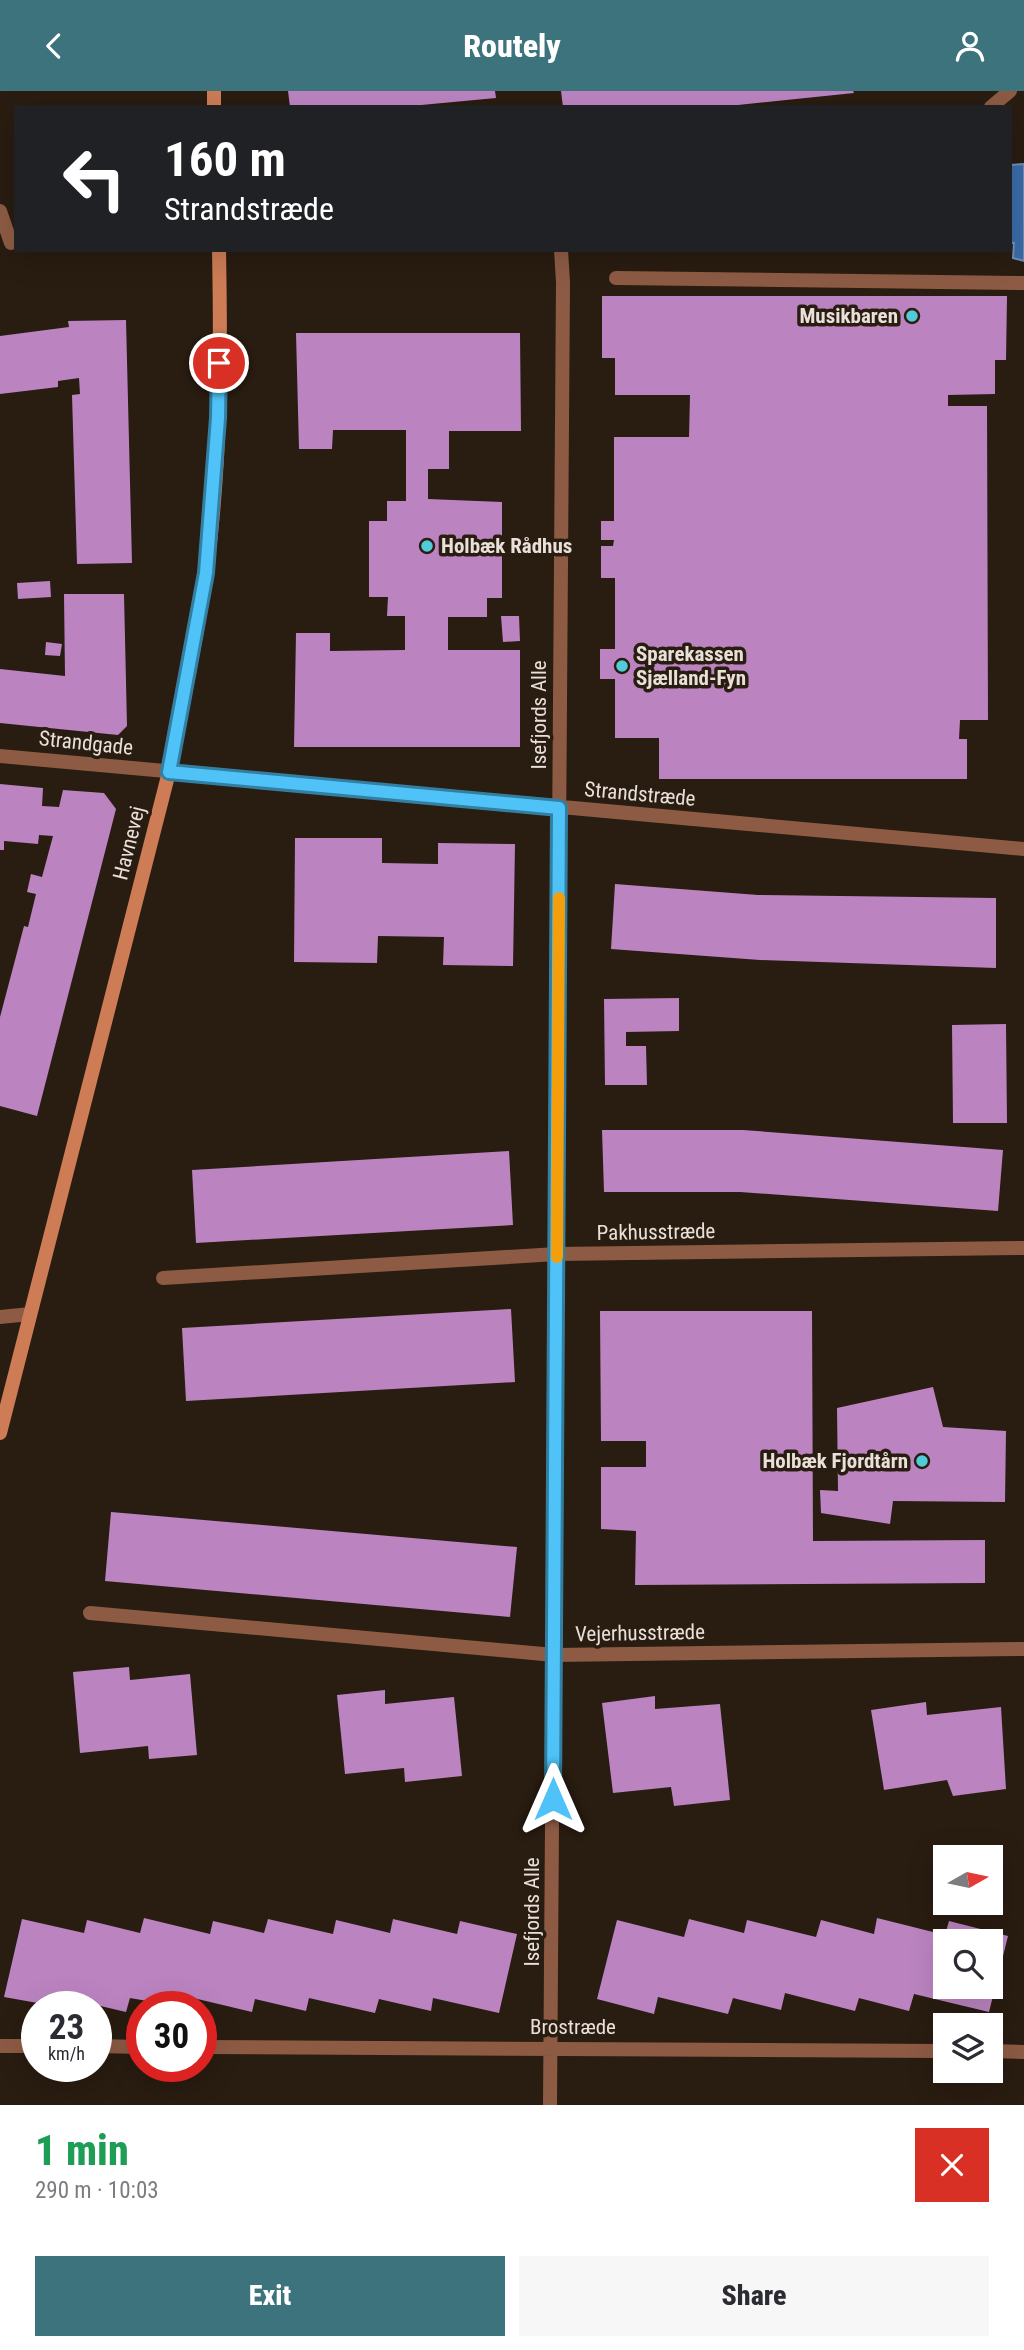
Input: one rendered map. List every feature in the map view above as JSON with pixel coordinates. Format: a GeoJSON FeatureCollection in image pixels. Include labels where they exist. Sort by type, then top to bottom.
{"type":"FeatureCollection","features":[{"type":"Feature","properties":{"kind":"street"},"geometry":{"type":"LineString","coordinates":[[993,105],[1010,91]]}},
{"type":"Feature","properties":{"kind":"street"},"geometry":{"type":"LineString","coordinates":[[0,211],[9,243]]}},
{"type":"Feature","properties":{"kind":"street","name":"Havnevej"},"geometry":{"type":"LineString","coordinates":[[0,1433],[169,772],[190,670],[210,536],[218,418],[219,252]]}},
{"type":"Feature","properties":{"kind":"street","name":"Isefjords Alle"},"geometry":{"type":"LineString","coordinates":[[550,2105],[563,296],[561,252]]}},
{"type":"Feature","properties":{"kind":"street"},"geometry":{"type":"LineString","coordinates":[[616,278],[1024,283]]}},
{"type":"Feature","properties":{"kind":"street","name":"Strandgade"},"geometry":{"type":"LineString","coordinates":[[0,756],[169,772]]}},
{"type":"Feature","properties":{"kind":"street","name":"Strandstræde"},"geometry":{"type":"LineString","coordinates":[[169,772],[1024,849]]}},
{"type":"Feature","properties":{"kind":"street","name":"Pakhusstræde"},"geometry":{"type":"LineString","coordinates":[[163,1278],[557,1254],[1024,1248]]}},
{"type":"Feature","properties":{"kind":"street"},"geometry":{"type":"LineString","coordinates":[[0,1317],[30,1314]]}},
{"type":"Feature","properties":{"kind":"street","name":"Vejerhusstræde"},"geometry":{"type":"LineString","coordinates":[[90,1613],[554,1655],[1024,1649]]}},
{"type":"Feature","properties":{"kind":"street"},"geometry":{"type":"LineString","coordinates":[[0,2046],[21,2046]]}},
{"type":"Feature","properties":{"kind":"street","name":"Brostræde"},"geometry":{"type":"LineString","coordinates":[[217,2047],[933,2051]]}},
{"type":"Feature","properties":{"kind":"street"},"geometry":{"type":"LineString","coordinates":[[1003,2051],[1024,2052]]}},
{"type":"Feature","properties":{"kind":"water"},"geometry":{"type":"Polygon","coordinates":[[[1024,164],[1024,261],[1013,258],[1012,165],[1024,164]]]}},
{"type":"Feature","properties":{"kind":"building"},"geometry":{"type":"Polygon","coordinates":[[[288,91],[495,91],[496,98],[421,105],[290,105],[288,91]]]}},
{"type":"Feature","properties":{"kind":"building"},"geometry":{"type":"Polygon","coordinates":[[[561,91],[854,93],[738,105],[563,105],[561,91]]]}},
{"type":"Feature","properties":{"kind":"building"},"geometry":{"type":"Polygon","coordinates":[[[602,296],[1007,296],[1006,360],[995,360],[995,394],[948,395],[948,406],[987,406],[988,720],[960,720],[959,739],[967,739],[967,779],[659,779],[659,738],[615,738],[615,679],[600,679],[600,649],[615,649],[615,578],[601,578],[601,546],[613,546],[614,540],[601,540],[601,521],[614,521],[614,437],[689,437],[690,395],[615,395],[615,358],[602,358],[602,296]]]}},
{"type":"Feature","properties":{"kind":"building"},"geometry":{"type":"Polygon","coordinates":[[[126,320],[132,563],[77,564],[72,395],[80,394],[79,378],[58,381],[58,387],[0,394],[0,336],[69,327],[68,321],[126,320]]]}},
{"type":"Feature","properties":{"kind":"building"},"geometry":{"type":"Polygon","coordinates":[[[296,333],[520,333],[521,431],[449,431],[449,469],[428,469],[428,499],[502,502],[502,598],[487,598],[487,617],[448,617],[448,650],[520,650],[520,747],[294,747],[296,633],[330,633],[330,651],[405,650],[405,616],[387,616],[388,597],[369,597],[369,521],[387,521],[387,501],[406,501],[406,430],[333,430],[332,449],[299,449],[296,333]]]}},
{"type":"Feature","properties":{"kind":"building"},"geometry":{"type":"Polygon","coordinates":[[[50,581],[51,597],[18,599],[17,583],[50,581]]]}},
{"type":"Feature","properties":{"kind":"building"},"geometry":{"type":"Polygon","coordinates":[[[64,594],[124,594],[127,726],[118,735],[0,723],[0,669],[65,676],[64,594]]]}},
{"type":"Feature","properties":{"kind":"building"},"geometry":{"type":"Polygon","coordinates":[[[501,616],[519,616],[520,641],[503,642],[501,616]]]}},
{"type":"Feature","properties":{"kind":"building"},"geometry":{"type":"Polygon","coordinates":[[[46,642],[62,644],[60,656],[45,655],[46,642]]]}},
{"type":"Feature","properties":{"kind":"building"},"geometry":{"type":"Polygon","coordinates":[[[0,784],[43,788],[42,806],[59,807],[63,790],[104,793],[116,809],[37,1116],[0,1106],[0,1017],[24,926],[28,927],[36,894],[27,892],[31,874],[42,877],[53,836],[39,835],[38,844],[4,841],[4,850],[0,850],[0,784]]]}},
{"type":"Feature","properties":{"kind":"building"},"geometry":{"type":"Polygon","coordinates":[[[295,838],[382,838],[382,863],[438,864],[438,843],[515,844],[513,966],[443,965],[444,937],[378,936],[377,963],[294,962],[295,838]]]}},
{"type":"Feature","properties":{"kind":"building"},"geometry":{"type":"Polygon","coordinates":[[[615,884],[758,895],[996,898],[996,968],[760,960],[611,949],[615,884]]]}},
{"type":"Feature","properties":{"kind":"building"},"geometry":{"type":"Polygon","coordinates":[[[679,998],[679,1031],[626,1032],[626,1046],[646,1046],[647,1085],[605,1085],[604,999],[679,998]]]}},
{"type":"Feature","properties":{"kind":"building"},"geometry":{"type":"Polygon","coordinates":[[[1006,1024],[1007,1123],[953,1123],[952,1025],[1006,1024]]]}},
{"type":"Feature","properties":{"kind":"building"},"geometry":{"type":"Polygon","coordinates":[[[602,1130],[743,1130],[1003,1150],[998,1211],[740,1192],[604,1192],[602,1130]]]}},
{"type":"Feature","properties":{"kind":"building"},"geometry":{"type":"Polygon","coordinates":[[[509,1151],[513,1225],[196,1243],[192,1170],[509,1151]]]}},
{"type":"Feature","properties":{"kind":"building"},"geometry":{"type":"Polygon","coordinates":[[[511,1309],[515,1382],[186,1401],[182,1328],[511,1309]]]}},
{"type":"Feature","properties":{"kind":"building"},"geometry":{"type":"Polygon","coordinates":[[[600,1311],[812,1311],[813,1541],[985,1540],[985,1583],[635,1585],[636,1531],[601,1529],[601,1467],[646,1467],[646,1441],[601,1441],[600,1311]]]}},
{"type":"Feature","properties":{"kind":"building","name":"Holbæk Fjordtårn"},"geometry":{"type":"Polygon","coordinates":[[[933,1387],[943,1427],[1006,1431],[1005,1502],[893,1501],[890,1524],[821,1513],[820,1490],[838,1491],[837,1408],[933,1387]]]}},
{"type":"Feature","properties":{"kind":"building"},"geometry":{"type":"Polygon","coordinates":[[[111,1512],[517,1547],[510,1617],[105,1581],[111,1512]]]}},
{"type":"Feature","properties":{"kind":"building"},"geometry":{"type":"Polygon","coordinates":[[[129,1667],[130,1680],[190,1674],[197,1755],[149,1759],[148,1746],[80,1753],[73,1672],[129,1667]]]}},
{"type":"Feature","properties":{"kind":"building"},"geometry":{"type":"Polygon","coordinates":[[[385,1690],[385,1704],[454,1697],[462,1776],[405,1782],[404,1768],[345,1774],[337,1695],[385,1690]]]}},
{"type":"Feature","properties":{"kind":"building"},"geometry":{"type":"Polygon","coordinates":[[[655,1696],[655,1709],[720,1704],[730,1800],[674,1806],[671,1787],[613,1793],[602,1703],[655,1696]]]}},
{"type":"Feature","properties":{"kind":"building"},"geometry":{"type":"Polygon","coordinates":[[[926,1702],[927,1715],[1001,1707],[1006,1789],[953,1796],[947,1780],[884,1790],[871,1710],[926,1702]]]}},
{"type":"Feature","properties":{"kind":"building"},"geometry":{"type":"Polygon","coordinates":[[[144,1918],[210,1934],[213,1921],[264,1933],[268,1919],[333,1934],[336,1920],[390,1933],[393,1919],[457,1934],[460,1921],[517,1934],[499,2013],[433,1998],[431,2011],[379,1999],[375,2013],[309,1998],[306,2011],[255,1999],[252,2012],[217,2004],[217,1991],[126,1991],[126,2012],[112,2009],[112,1991],[21,1991],[21,2000],[4,1997],[22,1919],[84,1933],[87,1920],[140,1933],[144,1918]]]}},
{"type":"Feature","properties":{"kind":"building"},"geometry":{"type":"Polygon","coordinates":[[[877,1918],[933,1932],[933,1999],[914,1994],[909,2011],[859,1998],[855,2011],[785,1993],[781,2010],[733,1998],[728,2014],[658,1997],[654,2014],[597,1999],[617,1920],[684,1937],[689,1919],[744,1933],[747,1920],[816,1937],[821,1920],[874,1934],[877,1918]]]}},
{"type":"Feature","properties":{"kind":"building"},"geometry":{"type":"Polygon","coordinates":[[[949,1921],[980,1929],[947,1929],[949,1921]]]}},
{"type":"Feature","properties":{"kind":"building"},"geometry":{"type":"Polygon","coordinates":[[[1003,1935],[1008,1936],[1003,1956],[1003,1935]]]}},
{"type":"Feature","properties":{"kind":"building"},"geometry":{"type":"Polygon","coordinates":[[[935,1999],[992,1999],[989,2012],[935,1999]]]}},
{"type":"Feature","properties":{"kind":"slow traffic"},"geometry":{"type":"LineString","coordinates":[[557,1257],[559,898]]}},
{"type":"Feature","properties":{"kind":"place","name":"Musikbaren"},"geometry":{"type":"Point","coordinates":[912,316]}},
{"type":"Feature","properties":{"kind":"place","name":"Holbæk Rådhus"},"geometry":{"type":"Point","coordinates":[427,546]}},
{"type":"Feature","properties":{"kind":"place","name":"Sparekassen Sjælland-Fyn"},"geometry":{"type":"Point","coordinates":[622,666]}},
{"type":"Feature","properties":{"kind":"place","name":"Holbæk Fjordtårn"},"geometry":{"type":"Point","coordinates":[922,1461]}},
{"type":"Feature","properties":{"kind":"route"},"geometry":{"type":"LineString","coordinates":[[219,363],[218,418],[206,573],[169,772],[559,808],[553,1799]]}}]}
